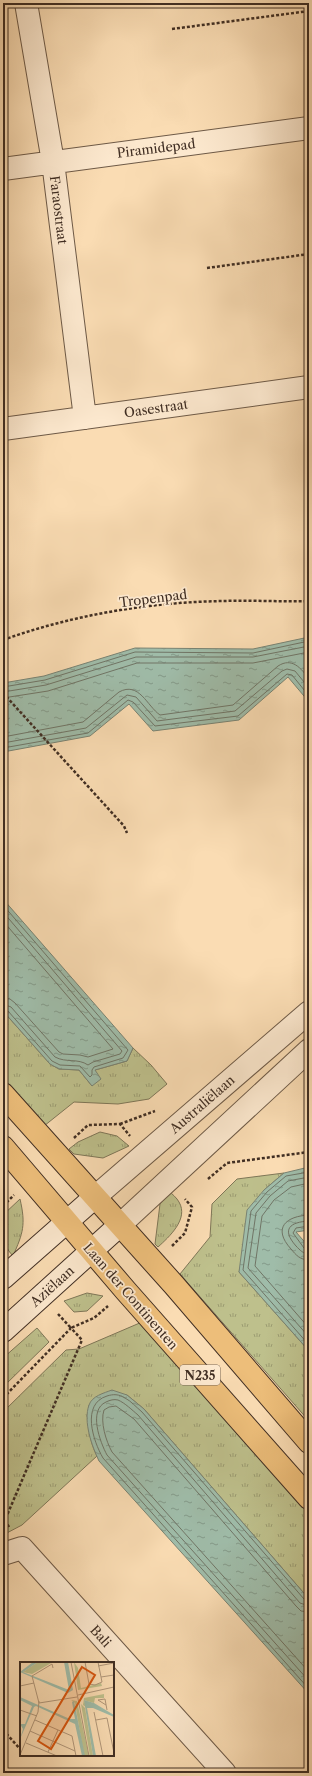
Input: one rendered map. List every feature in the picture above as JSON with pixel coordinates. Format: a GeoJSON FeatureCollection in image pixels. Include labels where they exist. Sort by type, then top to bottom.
{"type":"FeatureCollection","features":[{"type":"Feature","properties":{"kind":"main road","name":"N235"},"geometry":{"type":"LineString","coordinates":[[3,1094],[154,1263],[309,1442]]}},
{"type":"Feature","properties":{"kind":"main road","name":"Laan der Continenten"},"geometry":{"type":"LineString","coordinates":[[3,1147],[91,1251],[309,1498]]}},
{"type":"Feature","properties":{"kind":"street","name":"Faraostraat"},"geometry":{"type":"LineString","coordinates":[[26,3],[53,162],[85,418]]}},
{"type":"Feature","properties":{"kind":"street","name":"Piramidepad"},"geometry":{"type":"LineString","coordinates":[[3,169],[309,128]]}},
{"type":"Feature","properties":{"kind":"street","name":"Oasestraat"},"geometry":{"type":"LineString","coordinates":[[3,429],[309,387]]}},
{"type":"Feature","properties":{"kind":"street","name":"Australiëlaan"},"geometry":{"type":"LineString","coordinates":[[95,1197],[145,1153],[305,1023]]}},
{"type":"Feature","properties":{"kind":"street"},"geometry":{"type":"LineString","coordinates":[[120,1225],[309,1050]]}},
{"type":"Feature","properties":{"kind":"street"},"geometry":{"type":"LineString","coordinates":[[3,1278],[95,1197]]}},
{"type":"Feature","properties":{"kind":"street","name":"Aziëlaan"},"geometry":{"type":"LineString","coordinates":[[3,1331],[120,1225]]}},
{"type":"Feature","properties":{"kind":"street","name":"Bali"},"geometry":{"type":"LineString","coordinates":[[12,1551],[225,1773]]}},
{"type":"Feature","properties":{"kind":"path"},"geometry":{"type":"LineString","coordinates":[[172,29],[309,11]]}},
{"type":"Feature","properties":{"kind":"path"},"geometry":{"type":"LineString","coordinates":[[207,268],[309,254]]}},
{"type":"Feature","properties":{"kind":"path","name":"Tropenpad"},"geometry":{"type":"LineString","coordinates":[[3,640],[27,631],[140,607],[224,601],[309,601]]}},
{"type":"Feature","properties":{"kind":"path"},"geometry":{"type":"LineString","coordinates":[[3,693],[124,826],[126,833]]}},
{"type":"Feature","properties":{"kind":"path"},"geometry":{"type":"LineString","coordinates":[[57,1154],[88,1125],[120,1124],[145,1153]]}},
{"type":"Feature","properties":{"kind":"path"},"geometry":{"type":"LineString","coordinates":[[206,1181],[226,1163],[309,1152]]}},
{"type":"Feature","properties":{"kind":"path"},"geometry":{"type":"LineString","coordinates":[[154,1263],[185,1233],[192,1208],[185,1199],[191,1195]]}},
{"type":"Feature","properties":{"kind":"path"},"geometry":{"type":"LineString","coordinates":[[3,1398],[71,1328],[94,1318],[126,1291]]}},
{"type":"Feature","properties":{"kind":"path"},"geometry":{"type":"LineString","coordinates":[[12,1551],[6,1520],[82,1340],[41,1297]]}},
{"type":"Feature","properties":{"kind":"path"},"geometry":{"type":"LineString","coordinates":[[3,1730],[20,1749]]}},
{"type":"Feature","properties":{"kind":"green space"},"geometry":{"type":"Polygon","coordinates":[[[3,1011],[50,1064],[59,1069],[79,1070],[92,1086],[95,1070],[127,1061],[133,1048],[151,1065],[167,1084],[149,1099],[118,1104],[74,1102],[44,1126],[3,1080],[3,1011]]]}},
{"type":"Feature","properties":{"kind":"green space"},"geometry":{"type":"Polygon","coordinates":[[[100,1132],[117,1136],[129,1146],[103,1158],[74,1154],[69,1149],[78,1142],[100,1132]]]}},
{"type":"Feature","properties":{"kind":"green space"},"geometry":{"type":"Polygon","coordinates":[[[284,1173],[264,1190],[239,1272],[309,1351],[309,1421],[180,1274],[210,1237],[212,1204],[237,1179],[284,1173]]]}},
{"type":"Feature","properties":{"kind":"green space"},"geometry":{"type":"Polygon","coordinates":[[[169,1191],[179,1202],[181,1208],[180,1221],[172,1233],[158,1247],[155,1244],[160,1204],[169,1191]]]}},
{"type":"Feature","properties":{"kind":"green space"},"geometry":{"type":"Polygon","coordinates":[[[20,1199],[23,1222],[21,1235],[13,1256],[6,1246],[3,1237],[3,1215],[20,1199]]]}},
{"type":"Feature","properties":{"kind":"green space"},"geometry":{"type":"Polygon","coordinates":[[[87,1293],[103,1296],[87,1311],[74,1312],[64,1301],[87,1293]]]}},
{"type":"Feature","properties":{"kind":"green space"},"geometry":{"type":"Polygon","coordinates":[[[142,1322],[309,1504],[309,1599],[144,1409],[127,1395],[89,1405],[89,1431],[97,1456],[22,1525],[3,1535],[3,1412],[66,1350],[79,1349],[142,1322]]]}},
{"type":"Feature","properties":{"kind":"green space"},"geometry":{"type":"Polygon","coordinates":[[[37,1328],[49,1342],[3,1387],[3,1358],[37,1328]]]}},
{"type":"Feature","properties":{"kind":"water"},"geometry":{"type":"Polygon","coordinates":[[[309,637],[309,702],[288,677],[239,720],[153,731],[129,704],[90,736],[3,752],[3,683],[44,676],[135,648],[253,649],[309,637]]]}},
{"type":"Feature","properties":{"kind":"water"},"geometry":{"type":"Polygon","coordinates":[[[3,899],[133,1048],[127,1061],[95,1070],[101,1079],[92,1086],[79,1070],[59,1069],[50,1064],[3,1011],[3,899]]]}},
{"type":"Feature","properties":{"kind":"water"},"geometry":{"type":"Polygon","coordinates":[[[309,1167],[309,1230],[296,1232],[309,1247],[309,1351],[239,1272],[247,1210],[264,1190],[284,1173],[309,1167]]]}},
{"type":"Feature","properties":{"kind":"water"},"geometry":{"type":"Polygon","coordinates":[[[112,1390],[127,1395],[144,1409],[309,1599],[309,1694],[99,1461],[89,1434],[87,1412],[93,1399],[112,1390]]]}}]}
